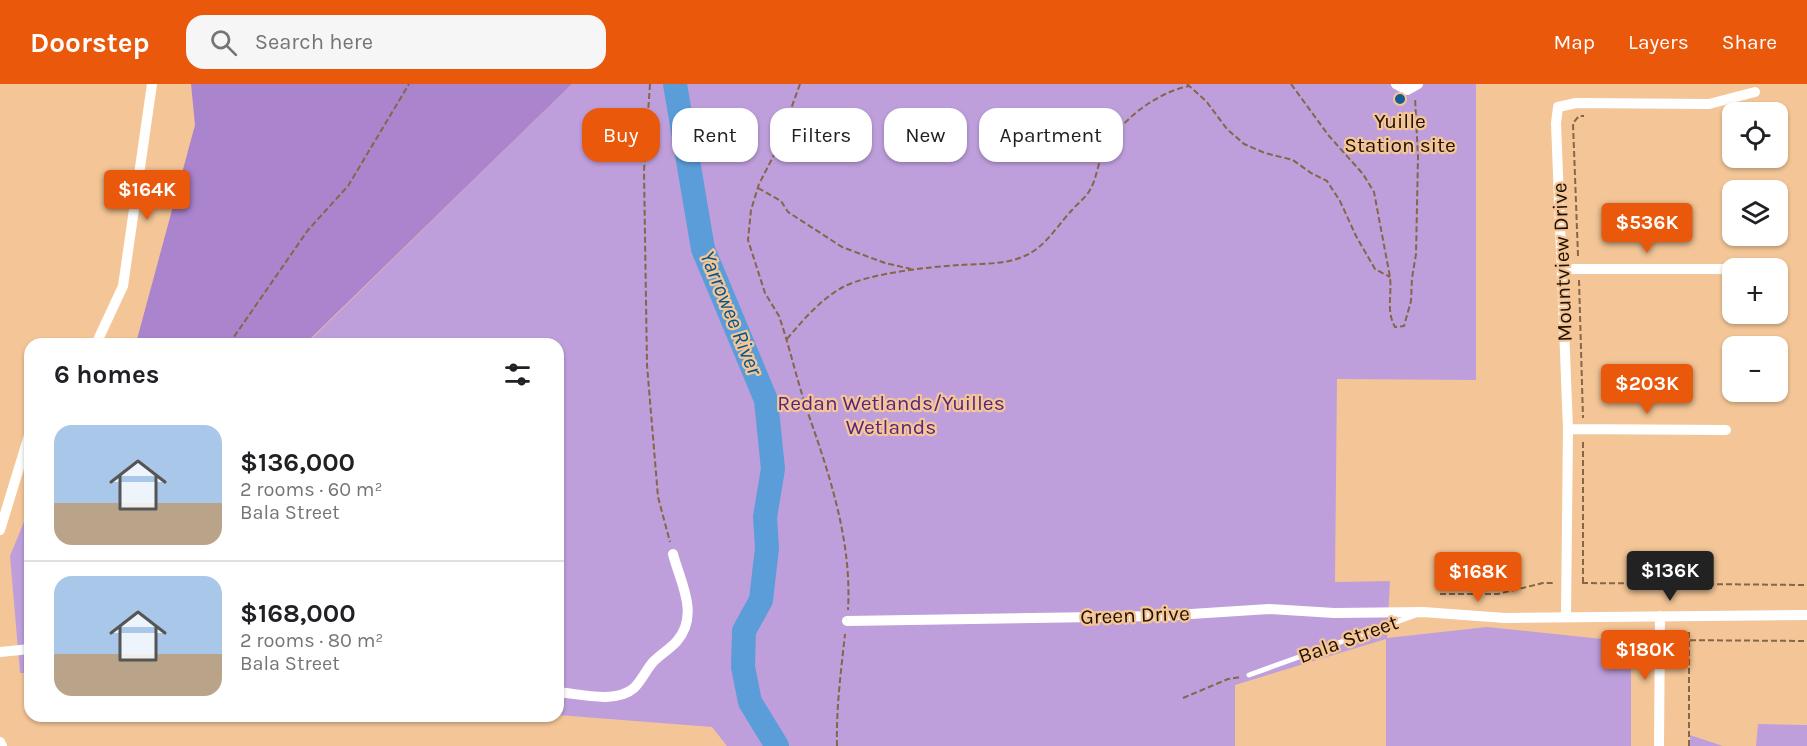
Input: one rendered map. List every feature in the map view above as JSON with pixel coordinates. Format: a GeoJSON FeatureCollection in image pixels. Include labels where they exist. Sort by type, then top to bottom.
{"type":"FeatureCollection","features":[{"type":"Feature","properties":{"kind":"street"},"geometry":{"type":"LineString","coordinates":[[99,338],[123,286],[152,84]]}},
{"type":"Feature","properties":{"kind":"street"},"geometry":{"type":"LineString","coordinates":[[1396,84],[1407,90],[1416,85]]}},
{"type":"Feature","properties":{"kind":"street","name":"Mountview Drive"},"geometry":{"type":"LineString","coordinates":[[1566,616],[1568,429],[1558,107],[1584,103],[1708,104],[1755,92]]}},
{"type":"Feature","properties":{"kind":"street"},"geometry":{"type":"LineString","coordinates":[[1562,269],[1722,269]]}},
{"type":"Feature","properties":{"kind":"street"},"geometry":{"type":"LineString","coordinates":[[1568,429],[1726,430]]}},
{"type":"Feature","properties":{"kind":"street"},"geometry":{"type":"LineString","coordinates":[[0,530],[24,452]]}},
{"type":"Feature","properties":{"kind":"street"},"geometry":{"type":"LineString","coordinates":[[564,693],[609,696],[623,694],[634,688],[656,659],[678,640],[686,624],[688,604],[673,554]]}},
{"type":"Feature","properties":{"kind":"street","name":"Green Drive"},"geometry":{"type":"LineString","coordinates":[[847,621],[1160,616],[1269,609],[1334,614],[1423,612]]}},
{"type":"Feature","properties":{"kind":"street","name":"Bala Street"},"geometry":{"type":"LineString","coordinates":[[1423,612],[1477,617],[1807,615]]}},
{"type":"Feature","properties":{"kind":"street"},"geometry":{"type":"LineString","coordinates":[[1659,746],[1660,616]]}},
{"type":"Feature","properties":{"kind":"street"},"geometry":{"type":"LineString","coordinates":[[0,652],[24,650]]}},
{"type":"Feature","properties":{"kind":"lane","name":"Bala Street"},"geometry":{"type":"LineString","coordinates":[[1249,675],[1423,612]]}},
{"type":"Feature","properties":{"kind":"path"},"geometry":{"type":"LineString","coordinates":[[233,338],[308,230],[348,186],[409,84]]}},
{"type":"Feature","properties":{"kind":"path"},"geometry":{"type":"LineString","coordinates":[[650,84],[644,171],[647,365],[658,497],[673,554]]}},
{"type":"Feature","properties":{"kind":"path"},"geometry":{"type":"LineString","coordinates":[[800,84],[775,153],[758,188],[751,210],[748,240],[765,293],[779,316],[787,339],[806,406],[820,443],[843,536],[847,566],[847,621],[841,688],[836,715],[837,746]]}},
{"type":"Feature","properties":{"kind":"path"},"geometry":{"type":"LineString","coordinates":[[1291,84],[1329,136],[1363,174],[1374,192],[1390,277],[1389,316],[1395,327],[1404,326],[1411,301],[1416,254],[1418,157],[1416,85]]}},
{"type":"Feature","properties":{"kind":"path"},"geometry":{"type":"LineString","coordinates":[[787,339],[824,300],[844,286],[870,278],[916,270],[989,264],[1017,259],[1039,248],[1088,193],[1097,174],[1102,154],[1117,133],[1139,110],[1156,98],[1188,85],[1206,100],[1227,129],[1244,144],[1265,153],[1293,160],[1327,181],[1340,201],[1375,269],[1390,277]]}},
{"type":"Feature","properties":{"kind":"path"},"geometry":{"type":"LineString","coordinates":[[1583,583],[1583,429],[1573,123],[1579,116],[1584,116],[1584,103]]}},
{"type":"Feature","properties":{"kind":"path"},"geometry":{"type":"LineString","coordinates":[[758,188],[781,201],[788,212],[842,247],[885,263],[916,270]]}},
{"type":"Feature","properties":{"kind":"path"},"geometry":{"type":"LineString","coordinates":[[1440,594],[1498,594],[1543,583],[1807,585]]}},
{"type":"Feature","properties":{"kind":"path"},"geometry":{"type":"LineString","coordinates":[[1689,616],[1689,746]]}},
{"type":"Feature","properties":{"kind":"path"},"geometry":{"type":"LineString","coordinates":[[1660,640],[1807,641]]}},
{"type":"Feature","properties":{"kind":"path"},"geometry":{"type":"LineString","coordinates":[[1183,698],[1230,678],[1249,675]]}},
{"type":"Feature","properties":{"kind":"green space","name":"Redan Wetlands/Yuilles Wetlands"},"geometry":{"type":"Polygon","coordinates":[[[572,84],[1476,84],[1476,380],[1337,379],[1335,582],[1390,581],[1387,638],[1487,627],[1631,642],[1631,746],[1386,746],[1386,639],[1235,685],[1235,746],[727,746],[712,727],[564,715],[564,338],[312,338],[572,84]]]}},
{"type":"Feature","properties":{"kind":"green space"},"geometry":{"type":"Polygon","coordinates":[[[24,522],[24,673],[20,673],[10,556],[24,522]]]}},
{"type":"Feature","properties":{"kind":"green space"},"geometry":{"type":"Polygon","coordinates":[[[1758,724],[1807,725],[1807,746],[1756,746],[1758,724]]]}},
{"type":"Feature","properties":{"kind":"green space"},"geometry":{"type":"Polygon","coordinates":[[[1690,735],[1723,746],[1690,746],[1690,735]]]}},
{"type":"Feature","properties":{"kind":"shaded area"},"geometry":{"type":"Polygon","coordinates":[[[191,84],[572,84],[311,338],[137,338],[195,125],[191,84]]]}},
{"type":"Feature","properties":{"kind":"waterway","name":"Yarrowee River"},"geometry":{"type":"LineString","coordinates":[[675,84],[703,249],[766,400],[773,469],[765,517],[767,548],[761,600],[744,631],[743,667],[750,702],[777,746]]}},
{"type":"Feature","properties":{"kind":"place","name":"Yuille Station site"},"geometry":{"type":"Point","coordinates":[1400,99]}}]}
